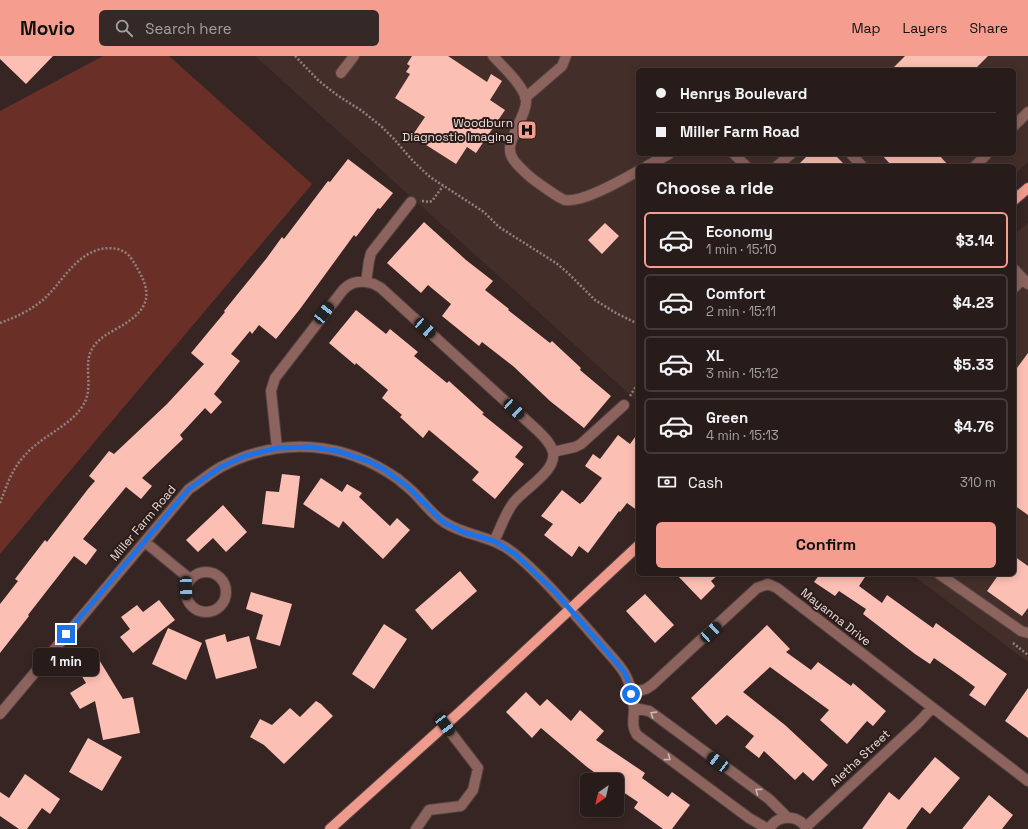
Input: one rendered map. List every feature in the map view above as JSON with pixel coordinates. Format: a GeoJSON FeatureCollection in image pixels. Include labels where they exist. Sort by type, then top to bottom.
{"type":"FeatureCollection","features":[{"type":"Feature","properties":{"kind":"main road"},"geometry":{"type":"LineString","coordinates":[[1016,198],[1028,188]]}},
{"type":"Feature","properties":{"kind":"main road"},"geometry":{"type":"LineString","coordinates":[[330,829],[445,725],[636,548]]}},
{"type":"Feature","properties":{"kind":"street"},"geometry":{"type":"LineString","coordinates":[[341,73],[354,56]]}},
{"type":"Feature","properties":{"kind":"street"},"geometry":{"type":"LineString","coordinates":[[493,56],[522,90],[526,101],[523,113],[509,147],[511,158],[531,178],[565,200],[582,198],[613,186],[636,172]]}},
{"type":"Feature","properties":{"kind":"street"},"geometry":{"type":"LineString","coordinates":[[525,98],[562,66],[566,56]]}},
{"type":"Feature","properties":{"kind":"street"},"geometry":{"type":"LineString","coordinates":[[1016,124],[1028,112]]}},
{"type":"Feature","properties":{"kind":"street"},"geometry":{"type":"LineString","coordinates":[[652,164],[666,156]]}},
{"type":"Feature","properties":{"kind":"street"},"geometry":{"type":"LineString","coordinates":[[736,156],[744,164]]}},
{"type":"Feature","properties":{"kind":"street"},"geometry":{"type":"LineString","coordinates":[[779,164],[789,156]]}},
{"type":"Feature","properties":{"kind":"street"},"geometry":{"type":"LineString","coordinates":[[853,156],[860,164]]}},
{"type":"Feature","properties":{"kind":"street"},"geometry":{"type":"LineString","coordinates":[[977,164],[985,156]]}},
{"type":"Feature","properties":{"kind":"street"},"geometry":{"type":"LineString","coordinates":[[366,282],[371,253],[411,202]]}},
{"type":"Feature","properties":{"kind":"street"},"geometry":{"type":"LineString","coordinates":[[1016,271],[1026,282],[1016,287]]}},
{"type":"Feature","properties":{"kind":"street"},"geometry":{"type":"LineString","coordinates":[[277,448],[271,391],[275,378],[348,285],[359,281],[374,284],[381,288],[537,430],[546,439],[554,452],[553,459],[547,471],[512,504],[494,541]]}},
{"type":"Feature","properties":{"kind":"street"},"geometry":{"type":"LineString","coordinates":[[554,452],[576,447],[581,444],[624,405]]}},
{"type":"Feature","properties":{"kind":"street","name":"Miller Farm Road"},"geometry":{"type":"LineString","coordinates":[[0,714],[189,489],[221,467],[245,456],[277,448],[311,447],[337,451],[368,461],[382,468],[408,487],[443,522],[463,532],[494,541],[505,546],[523,560],[555,592],[626,675],[634,708],[633,728],[637,735],[749,818],[768,829]]}},
{"type":"Feature","properties":{"kind":"street"},"geometry":{"type":"LineString","coordinates":[[145,542],[190,579]]}},
{"type":"Feature","properties":{"kind":"street"},"geometry":{"type":"LineString","coordinates":[[205,571],[215,574],[223,582],[226,591],[223,602],[216,609],[209,612],[199,611],[191,606],[186,596],[186,588],[190,579],[196,574],[205,571]]}},
{"type":"Feature","properties":{"kind":"street"},"geometry":{"type":"LineString","coordinates":[[942,576],[1021,631],[1028,633]]}},
{"type":"Feature","properties":{"kind":"street","name":"Mayanna Drive"},"geometry":{"type":"LineString","coordinates":[[631,694],[646,689],[652,685],[758,588],[768,584],[777,588],[1028,781]]}},
{"type":"Feature","properties":{"kind":"street","name":"Aletha Street"},"geometry":{"type":"LineString","coordinates":[[634,708],[649,711],[655,715],[769,799],[787,817],[794,818],[807,828],[932,708]]}},
{"type":"Feature","properties":{"kind":"street"},"geometry":{"type":"LineString","coordinates":[[416,829],[429,810],[461,806],[473,790],[478,768],[445,725]]}},
{"type":"Feature","properties":{"kind":"street"},"geometry":{"type":"LineString","coordinates":[[768,829],[774,823],[787,817]]}},
{"type":"Feature","properties":{"kind":"path"},"geometry":{"type":"LineString","coordinates":[[295,56],[320,81],[337,95],[362,111],[381,126],[421,169],[484,212],[505,231],[556,263],[595,300],[616,314],[636,323]]}},
{"type":"Feature","properties":{"kind":"path"},"geometry":{"type":"LineString","coordinates":[[432,201],[444,186]]}},
{"type":"Feature","properties":{"kind":"path"},"geometry":{"type":"LineString","coordinates":[[0,323],[30,309],[45,298],[79,261],[90,253],[101,249],[114,248],[124,251],[130,256],[147,288],[148,296],[144,306],[136,316],[97,341],[91,351],[88,360],[90,383],[87,396],[82,407],[67,422],[32,449],[18,464],[9,477],[0,503]]}},
{"type":"Feature","properties":{"kind":"shaded area"},"geometry":{"type":"Polygon","coordinates":[[[103,56],[169,56],[312,184],[0,554],[0,111],[103,56]]]}},
{"type":"Feature","properties":{"kind":"shaded area"},"geometry":{"type":"Polygon","coordinates":[[[255,56],[1028,56],[1028,162],[1016,173],[1016,164],[636,164],[636,400],[255,56]]]}},
{"type":"Feature","properties":{"kind":"shaded area"},"geometry":{"type":"Polygon","coordinates":[[[1028,223],[1028,662],[914,576],[1016,576],[1016,233],[1028,223]]]}},
{"type":"Feature","properties":{"kind":"building"},"geometry":{"type":"Polygon","coordinates":[[[0,56],[53,56],[26,84],[0,59],[0,56]]]}},
{"type":"Feature","properties":{"kind":"building","name":"Woodburn Diagnostic Imaging"},"geometry":{"type":"Polygon","coordinates":[[[412,56],[448,56],[487,82],[491,74],[502,81],[490,100],[505,110],[476,153],[467,147],[456,164],[412,136],[425,117],[395,98],[410,74],[406,72],[410,66],[407,64],[412,56]]]}},
{"type":"Feature","properties":{"kind":"building"},"geometry":{"type":"Polygon","coordinates":[[[905,56],[988,56],[976,68],[893,68],[905,56]]]}},
{"type":"Feature","properties":{"kind":"building"},"geometry":{"type":"Polygon","coordinates":[[[807,156],[836,156],[844,164],[799,164],[807,156]]]}},
{"type":"Feature","properties":{"kind":"building"},"geometry":{"type":"Polygon","coordinates":[[[883,156],[940,156],[947,164],[890,164],[883,156]]]}},
{"type":"Feature","properties":{"kind":"building"},"geometry":{"type":"Polygon","coordinates":[[[348,159],[393,193],[380,209],[378,208],[356,237],[354,235],[300,309],[276,339],[259,325],[252,334],[250,331],[231,354],[240,361],[214,394],[222,402],[211,414],[205,408],[180,435],[183,439],[142,478],[152,486],[141,499],[126,487],[83,539],[97,550],[86,565],[74,556],[0,653],[0,604],[18,581],[15,579],[45,540],[47,542],[95,481],[89,476],[109,451],[114,454],[167,404],[204,364],[191,353],[225,312],[224,311],[282,237],[284,239],[328,181],[330,182],[348,159]]]}},
{"type":"Feature","properties":{"kind":"building"},"geometry":{"type":"Polygon","coordinates":[[[424,222],[466,260],[493,281],[485,290],[550,343],[552,341],[581,368],[580,370],[611,396],[584,428],[550,401],[513,366],[482,342],[479,346],[442,316],[451,304],[428,285],[421,293],[387,263],[424,222]]]}},
{"type":"Feature","properties":{"kind":"building"},"geometry":{"type":"Polygon","coordinates":[[[605,223],[619,236],[602,254],[588,240],[605,223]]]}},
{"type":"Feature","properties":{"kind":"building"},"geometry":{"type":"Polygon","coordinates":[[[356,310],[386,334],[390,329],[418,352],[414,356],[447,383],[449,381],[484,413],[482,414],[523,447],[515,457],[524,464],[495,499],[472,480],[479,472],[429,430],[423,438],[400,417],[402,415],[382,398],[388,390],[329,343],[356,310]]]}},
{"type":"Feature","properties":{"kind":"building"},"geometry":{"type":"Polygon","coordinates":[[[1028,353],[1028,515],[1016,506],[1016,369],[1028,353]]]}},
{"type":"Feature","properties":{"kind":"building"},"geometry":{"type":"Polygon","coordinates":[[[618,435],[630,444],[636,436],[636,510],[627,503],[620,512],[619,511],[588,553],[579,546],[572,557],[544,535],[553,524],[541,516],[562,490],[580,504],[583,502],[602,478],[585,466],[593,454],[600,459],[618,435]]]}},
{"type":"Feature","properties":{"kind":"building"},"geometry":{"type":"Polygon","coordinates":[[[282,474],[300,476],[294,528],[262,524],[266,491],[279,492],[282,474]]]}},
{"type":"Feature","properties":{"kind":"building"},"geometry":{"type":"Polygon","coordinates":[[[321,478],[342,492],[347,484],[362,493],[359,497],[390,526],[397,518],[410,530],[383,559],[343,521],[339,528],[303,504],[321,478]]]}},
{"type":"Feature","properties":{"kind":"building"},"geometry":{"type":"Polygon","coordinates":[[[223,505],[247,532],[226,552],[213,538],[198,552],[186,540],[223,505]]]}},
{"type":"Feature","properties":{"kind":"building"},"geometry":{"type":"Polygon","coordinates":[[[1016,557],[1028,566],[1028,608],[1022,616],[987,591],[998,576],[1016,576],[1016,557]]]}},
{"type":"Feature","properties":{"kind":"building"},"geometry":{"type":"Polygon","coordinates":[[[460,571],[477,591],[432,630],[415,610],[460,571]]]}},
{"type":"Feature","properties":{"kind":"building"},"geometry":{"type":"Polygon","coordinates":[[[678,576],[717,576],[711,581],[715,586],[701,600],[678,576]]]}},
{"type":"Feature","properties":{"kind":"building"},"geometry":{"type":"Polygon","coordinates":[[[818,576],[866,576],[859,586],[882,603],[887,595],[933,628],[936,623],[1007,674],[985,706],[969,695],[975,687],[960,676],[934,658],[930,664],[863,614],[866,609],[839,591],[835,596],[814,582],[818,576]]]}},
{"type":"Feature","properties":{"kind":"building"},"geometry":{"type":"Polygon","coordinates":[[[251,592],[292,604],[280,646],[256,639],[263,615],[246,609],[251,592]]]}},
{"type":"Feature","properties":{"kind":"building"},"geometry":{"type":"Polygon","coordinates":[[[645,594],[674,625],[655,643],[626,611],[645,594]]]}},
{"type":"Feature","properties":{"kind":"building"},"geometry":{"type":"Polygon","coordinates":[[[159,600],[175,620],[133,653],[120,637],[130,629],[121,617],[137,605],[143,612],[159,600]]]}},
{"type":"Feature","properties":{"kind":"building"},"geometry":{"type":"Polygon","coordinates":[[[384,624],[407,639],[374,689],[352,674],[384,624]]]}},
{"type":"Feature","properties":{"kind":"building"},"geometry":{"type":"Polygon","coordinates":[[[767,625],[790,649],[786,652],[811,670],[818,662],[851,686],[853,683],[886,711],[873,726],[867,721],[847,744],[820,720],[829,710],[770,667],[743,692],[785,725],[828,765],[813,781],[803,772],[795,780],[764,751],[759,758],[745,747],[754,736],[727,715],[716,725],[691,698],[767,625]]]}},
{"type":"Feature","properties":{"kind":"building"},"geometry":{"type":"Polygon","coordinates":[[[168,628],[202,643],[186,680],[152,664],[168,628]]]}},
{"type":"Feature","properties":{"kind":"building"},"geometry":{"type":"Polygon","coordinates":[[[225,634],[227,642],[249,636],[257,668],[216,679],[205,640],[225,634]]]}},
{"type":"Feature","properties":{"kind":"building"},"geometry":{"type":"Polygon","coordinates":[[[95,653],[123,699],[133,697],[140,733],[103,740],[95,701],[80,709],[70,693],[86,683],[75,665],[95,653]]]}},
{"type":"Feature","properties":{"kind":"building"},"geometry":{"type":"Polygon","coordinates":[[[1028,688],[1028,738],[1005,721],[1028,688]]]}},
{"type":"Feature","properties":{"kind":"building"},"geometry":{"type":"Polygon","coordinates":[[[526,692],[540,706],[547,699],[571,721],[580,710],[604,731],[596,740],[645,773],[642,778],[668,797],[672,792],[690,805],[672,829],[663,829],[634,808],[638,802],[624,793],[624,773],[595,773],[541,728],[532,738],[506,712],[526,692]]]}},
{"type":"Feature","properties":{"kind":"building"},"geometry":{"type":"Polygon","coordinates":[[[316,701],[333,716],[284,764],[264,745],[250,737],[260,719],[272,725],[290,708],[300,717],[316,701]]]}},
{"type":"Feature","properties":{"kind":"building"},"geometry":{"type":"Polygon","coordinates":[[[88,738],[122,757],[102,791],[69,772],[88,738]]]}},
{"type":"Feature","properties":{"kind":"building"},"geometry":{"type":"Polygon","coordinates":[[[935,757],[960,778],[930,814],[922,807],[906,829],[862,829],[889,792],[899,800],[935,757]]]}},
{"type":"Feature","properties":{"kind":"building"},"geometry":{"type":"Polygon","coordinates":[[[25,774],[60,799],[50,814],[42,808],[27,829],[19,829],[0,816],[0,792],[9,798],[25,774]]]}},
{"type":"Feature","properties":{"kind":"building"},"geometry":{"type":"Polygon","coordinates":[[[989,795],[1013,815],[1002,829],[962,829],[989,795]]]}},
{"type":"Feature","properties":{"kind":"place","name":"Woodburn Diagnostic Imaging"},"geometry":{"type":"Point","coordinates":[527,130]}},
{"type":"Feature","properties":{"kind":"route"},"geometry":{"type":"LineString","coordinates":[[66,634],[189,489],[221,467],[245,456],[277,448],[296,446],[311,447],[337,451],[354,456],[382,468],[408,487],[443,522],[463,532],[494,541],[505,546],[523,560],[555,592],[622,669],[626,675],[631,694]]}}]}
